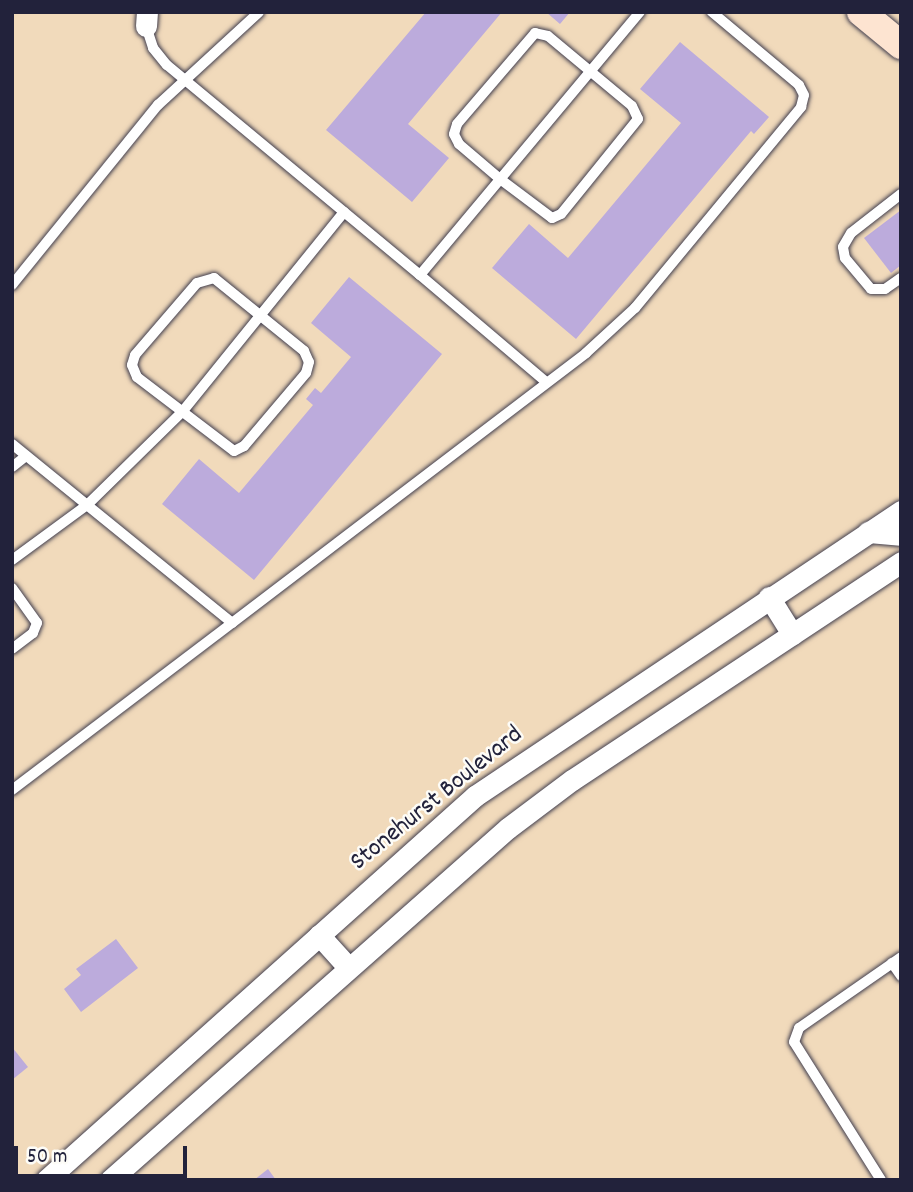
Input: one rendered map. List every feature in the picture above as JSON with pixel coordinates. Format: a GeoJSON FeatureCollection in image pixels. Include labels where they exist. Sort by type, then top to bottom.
{"type":"FeatureCollection","features":[{"type":"Feature","properties":{"kind":"street"},"geometry":{"type":"LineString","coordinates":[[861,12],[901,45]]}},
{"type":"Feature","properties":{"kind":"street","name":"Stonehurst Boulevard"},"geometry":{"type":"LineString","coordinates":[[46,1180],[475,796],[901,510]]}},
{"type":"Feature","properties":{"kind":"street"},"geometry":{"type":"LineString","coordinates":[[869,531],[901,535]]}},
{"type":"Feature","properties":{"kind":"street"},"geometry":{"type":"LineString","coordinates":[[110,1180],[469,860],[572,780],[901,562]]}},
{"type":"Feature","properties":{"kind":"street"},"geometry":{"type":"LineString","coordinates":[[769,597],[792,634]]}},
{"type":"Feature","properties":{"kind":"street"},"geometry":{"type":"LineString","coordinates":[[319,935],[347,966]]}},
{"type":"Feature","properties":{"kind":"lane"},"geometry":{"type":"LineString","coordinates":[[12,285],[158,105],[259,12]]}},
{"type":"Feature","properties":{"kind":"lane"},"geometry":{"type":"LineString","coordinates":[[420,275],[640,12]]}},
{"type":"Feature","properties":{"kind":"lane"},"geometry":{"type":"LineString","coordinates":[[12,790],[586,353],[635,308],[803,103],[799,85],[712,12]]}},
{"type":"Feature","properties":{"kind":"lane"},"geometry":{"type":"LineString","coordinates":[[146,19],[160,59],[545,382]]}},
{"type":"Feature","properties":{"kind":"lane"},"geometry":{"type":"LineString","coordinates":[[545,34],[591,72],[632,106],[637,122],[561,214],[545,216],[459,144],[454,131],[532,35],[545,34]]}},
{"type":"Feature","properties":{"kind":"lane"},"geometry":{"type":"LineString","coordinates":[[901,194],[851,233],[843,247],[845,258],[871,289],[885,289],[901,278]]}},
{"type":"Feature","properties":{"kind":"lane"},"geometry":{"type":"LineString","coordinates":[[12,560],[87,505],[181,413],[344,212]]}},
{"type":"Feature","properties":{"kind":"lane"},"geometry":{"type":"LineString","coordinates":[[206,278],[218,280],[261,314],[303,351],[309,362],[306,373],[237,450],[226,450],[138,377],[132,366],[135,355],[206,278]]}},
{"type":"Feature","properties":{"kind":"lane"},"geometry":{"type":"LineString","coordinates":[[12,444],[232,623]]}},
{"type":"Feature","properties":{"kind":"lane"},"geometry":{"type":"LineString","coordinates":[[12,467],[26,456]]}},
{"type":"Feature","properties":{"kind":"lane"},"geometry":{"type":"LineString","coordinates":[[12,588],[37,623],[33,633],[12,649]]}},
{"type":"Feature","properties":{"kind":"lane"},"geometry":{"type":"LineString","coordinates":[[881,1180],[793,1042],[799,1028],[896,960],[901,976]]}},
{"type":"Feature","properties":{"kind":"building"},"geometry":{"type":"Polygon","coordinates":[[[426,12],[502,12],[408,124],[449,158],[412,202],[326,130],[426,12]]]}},
{"type":"Feature","properties":{"kind":"building"},"geometry":{"type":"Polygon","coordinates":[[[546,12],[570,12],[560,24],[546,12]]]}},
{"type":"Feature","properties":{"kind":"building"},"geometry":{"type":"Polygon","coordinates":[[[680,42],[769,117],[754,134],[751,131],[576,339],[492,268],[529,224],[568,258],[681,123],[640,89],[680,42]]]}},
{"type":"Feature","properties":{"kind":"building"},"geometry":{"type":"Polygon","coordinates":[[[901,210],[901,265],[891,273],[864,238],[901,210]]]}},
{"type":"Feature","properties":{"kind":"building"},"geometry":{"type":"Polygon","coordinates":[[[349,277],[442,354],[254,580],[162,504],[199,459],[239,493],[313,405],[306,399],[315,388],[321,393],[351,357],[311,323],[349,277]]]}},
{"type":"Feature","properties":{"kind":"building"},"geometry":{"type":"Polygon","coordinates":[[[116,939],[138,968],[81,1012],[64,989],[81,975],[76,969],[116,939]]]}},
{"type":"Feature","properties":{"kind":"building"},"geometry":{"type":"Polygon","coordinates":[[[12,1047],[28,1067],[12,1080],[12,1047]]]}},
{"type":"Feature","properties":{"kind":"building"},"geometry":{"type":"Polygon","coordinates":[[[268,1169],[276,1180],[254,1180],[268,1169]]]}}]}
